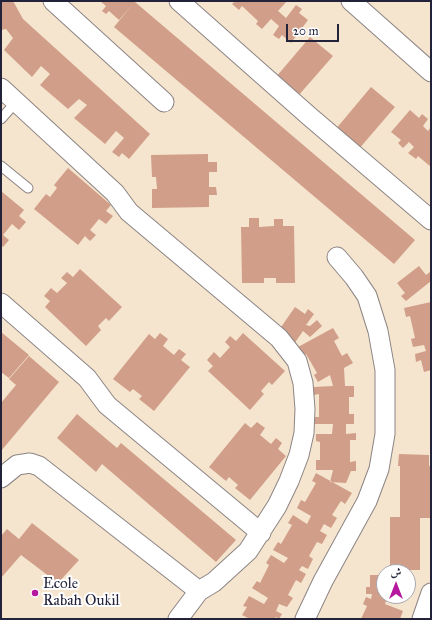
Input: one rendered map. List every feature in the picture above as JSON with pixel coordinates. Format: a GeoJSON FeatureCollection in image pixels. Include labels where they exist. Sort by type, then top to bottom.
{"type":"FeatureCollection","features":[{"type":"Feature","properties":{"kind":"street"},"geometry":{"type":"LineString","coordinates":[[53,1],[164,102]]}},
{"type":"Feature","properties":{"kind":"street"},"geometry":{"type":"LineString","coordinates":[[179,1],[309,116],[431,220]]}},
{"type":"Feature","properties":{"kind":"street"},"geometry":{"type":"LineString","coordinates":[[351,1],[431,72]]}},
{"type":"Feature","properties":{"kind":"street"},"geometry":{"type":"LineString","coordinates":[[1,88],[115,193],[130,212],[279,338],[297,361],[303,383],[305,409],[304,433],[299,455],[289,481],[277,506],[248,551],[214,582],[199,591],[178,619]]}},
{"type":"Feature","properties":{"kind":"street"},"geometry":{"type":"LineString","coordinates":[[305,619],[323,581],[367,501],[379,469],[385,434],[385,370],[378,331],[367,296],[354,277],[337,257]]}},
{"type":"Feature","properties":{"kind":"street"},"geometry":{"type":"LineString","coordinates":[[1,303],[87,378],[107,405],[261,533]]}},
{"type":"Feature","properties":{"kind":"street"},"geometry":{"type":"LineString","coordinates":[[1,478],[17,465],[30,463],[39,466],[199,591]]}},
{"type":"Feature","properties":{"kind":"street"},"geometry":{"type":"LineString","coordinates":[[422,619],[431,593]]}},
{"type":"Feature","properties":{"kind":"lane"},"geometry":{"type":"LineString","coordinates":[[1,119],[16,102]]}},
{"type":"Feature","properties":{"kind":"lane"},"geometry":{"type":"LineString","coordinates":[[1,166],[28,188]]}},
{"type":"Feature","properties":{"kind":"building"},"geometry":{"type":"Polygon","coordinates":[[[1,1],[13,1],[23,19],[150,134],[129,159],[122,153],[119,157],[112,152],[124,138],[116,131],[105,144],[74,118],[87,105],[79,99],[68,109],[40,85],[50,74],[41,66],[32,77],[4,50],[13,38],[6,29],[1,30],[1,1]]]}},
{"type":"Feature","properties":{"kind":"building"},"geometry":{"type":"Polygon","coordinates":[[[100,1],[136,1],[135,2],[415,240],[394,264],[114,27],[132,5],[119,20],[109,11],[106,14],[102,11],[106,6],[100,1]]]}},
{"type":"Feature","properties":{"kind":"building"},"geometry":{"type":"Polygon","coordinates":[[[235,1],[287,1],[278,11],[286,18],[296,5],[302,9],[299,13],[308,20],[291,43],[282,35],[279,39],[273,35],[279,26],[271,19],[262,29],[256,24],[258,21],[242,6],[239,10],[232,4],[235,1]]]}},
{"type":"Feature","properties":{"kind":"building"},"geometry":{"type":"Polygon","coordinates":[[[310,37],[333,56],[298,96],[276,77],[310,37]]]}},
{"type":"Feature","properties":{"kind":"building"},"geometry":{"type":"Polygon","coordinates":[[[371,87],[395,107],[358,150],[335,130],[371,87]]]}},
{"type":"Feature","properties":{"kind":"building"},"geometry":{"type":"Polygon","coordinates":[[[410,110],[419,118],[422,114],[428,119],[423,126],[428,131],[431,127],[431,167],[418,156],[416,159],[408,153],[414,147],[409,142],[403,148],[398,143],[401,140],[391,132],[410,110]]]}},
{"type":"Feature","properties":{"kind":"building"},"geometry":{"type":"Polygon","coordinates":[[[208,154],[208,162],[217,162],[217,172],[209,172],[209,187],[216,187],[217,195],[209,195],[209,207],[152,208],[152,189],[157,189],[156,177],[152,177],[151,155],[208,154]]]}},
{"type":"Feature","properties":{"kind":"building"},"geometry":{"type":"Polygon","coordinates":[[[68,168],[111,205],[106,211],[113,216],[106,224],[99,219],[90,230],[96,235],[90,241],[85,236],[78,245],[34,209],[46,194],[50,197],[57,188],[54,185],[68,168]]]}},
{"type":"Feature","properties":{"kind":"building"},"geometry":{"type":"Polygon","coordinates":[[[1,191],[24,210],[19,216],[26,222],[19,230],[12,224],[3,235],[9,240],[3,247],[1,245],[1,191]]]}},
{"type":"Feature","properties":{"kind":"building"},"geometry":{"type":"Polygon","coordinates":[[[249,218],[259,218],[259,227],[274,226],[274,219],[283,219],[283,226],[294,226],[295,283],[276,283],[276,278],[264,278],[264,283],[242,283],[241,227],[249,227],[249,218]]]}},
{"type":"Feature","properties":{"kind":"building"},"geometry":{"type":"Polygon","coordinates":[[[419,266],[426,275],[430,272],[431,273],[431,281],[406,301],[401,296],[405,293],[397,283],[419,266]]]}},
{"type":"Feature","properties":{"kind":"building"},"geometry":{"type":"Polygon","coordinates":[[[80,269],[122,307],[109,321],[106,318],[98,326],[101,330],[86,346],[45,307],[50,301],[44,296],[51,288],[57,293],[67,283],[61,278],[67,272],[73,277],[80,269]]]}},
{"type":"Feature","properties":{"kind":"building"},"geometry":{"type":"Polygon","coordinates":[[[431,302],[431,370],[424,372],[421,360],[416,362],[415,354],[426,351],[424,345],[413,347],[411,339],[415,338],[410,316],[406,317],[404,308],[431,302]]]}},
{"type":"Feature","properties":{"kind":"building"},"geometry":{"type":"Polygon","coordinates":[[[295,307],[305,314],[308,309],[314,314],[306,325],[310,326],[317,320],[322,326],[310,337],[303,331],[294,344],[279,330],[295,307]]]}},
{"type":"Feature","properties":{"kind":"building"},"geometry":{"type":"Polygon","coordinates":[[[333,328],[339,338],[334,341],[342,356],[347,353],[353,363],[344,368],[345,386],[354,386],[354,397],[349,397],[349,414],[354,414],[354,424],[346,424],[346,434],[356,433],[356,440],[350,440],[350,462],[356,461],[356,471],[351,471],[346,483],[330,482],[333,470],[316,470],[316,460],[320,460],[320,442],[316,441],[316,434],[332,434],[333,424],[315,424],[315,417],[319,417],[319,394],[314,395],[314,387],[333,386],[330,375],[318,382],[314,375],[317,373],[306,354],[303,356],[298,347],[333,328]]]}},
{"type":"Feature","properties":{"kind":"building"},"geometry":{"type":"Polygon","coordinates":[[[1,332],[29,355],[9,378],[1,372],[1,332]]]}},
{"type":"Feature","properties":{"kind":"building"},"geometry":{"type":"Polygon","coordinates":[[[160,333],[168,339],[163,346],[174,355],[179,349],[186,354],[181,360],[190,367],[154,411],[139,399],[142,396],[133,389],[130,392],[113,379],[149,334],[155,339],[160,333]]]}},
{"type":"Feature","properties":{"kind":"building"},"geometry":{"type":"Polygon","coordinates":[[[243,333],[285,371],[272,385],[269,382],[261,391],[264,394],[250,410],[208,371],[213,366],[207,360],[214,352],[220,358],[230,347],[225,342],[230,336],[236,341],[243,333]]]}},
{"type":"Feature","properties":{"kind":"building"},"geometry":{"type":"Polygon","coordinates":[[[29,356],[59,382],[1,451],[1,403],[16,385],[9,379],[29,356]]]}},
{"type":"Feature","properties":{"kind":"building"},"geometry":{"type":"Polygon","coordinates":[[[77,414],[117,448],[121,443],[236,540],[216,562],[102,464],[96,472],[57,438],[77,414]]]}},
{"type":"Feature","properties":{"kind":"building"},"geometry":{"type":"Polygon","coordinates":[[[257,422],[265,428],[260,435],[271,444],[276,438],[282,443],[278,449],[286,456],[250,500],[235,488],[238,485],[229,477],[226,481],[209,467],[245,423],[251,428],[257,422]]]}},
{"type":"Feature","properties":{"kind":"building"},"geometry":{"type":"Polygon","coordinates":[[[399,454],[429,455],[429,466],[431,466],[430,518],[420,518],[420,570],[416,570],[416,564],[390,564],[390,517],[400,517],[400,466],[398,466],[399,454]]]}},
{"type":"Feature","properties":{"kind":"building"},"geometry":{"type":"Polygon","coordinates":[[[316,473],[352,493],[345,504],[341,501],[332,515],[337,518],[331,528],[324,524],[320,531],[327,535],[322,544],[317,542],[309,556],[313,559],[308,569],[302,566],[299,570],[306,574],[301,583],[296,580],[288,595],[293,598],[287,607],[279,604],[276,611],[282,614],[279,619],[276,617],[275,619],[250,619],[242,615],[247,607],[243,606],[249,596],[264,604],[268,598],[252,588],[257,581],[260,583],[269,565],[266,563],[271,555],[284,563],[288,558],[273,550],[278,542],[281,544],[292,525],[288,523],[293,515],[307,524],[311,516],[297,508],[301,500],[305,502],[316,483],[312,481],[316,473]]]}},
{"type":"Feature","properties":{"kind":"building"},"geometry":{"type":"Polygon","coordinates":[[[32,523],[79,560],[58,583],[21,555],[1,578],[1,536],[7,529],[19,539],[32,523]]]}},
{"type":"Feature","properties":{"kind":"building"},"geometry":{"type":"Polygon","coordinates":[[[370,575],[376,575],[376,604],[385,604],[403,611],[400,619],[361,619],[367,606],[363,604],[366,597],[371,599],[372,594],[366,594],[366,587],[370,587],[370,575]]]}},
{"type":"Feature","properties":{"kind":"place","name":"Ecole Rabah Oukil"},"geometry":{"type":"Point","coordinates":[35,593]}}]}
